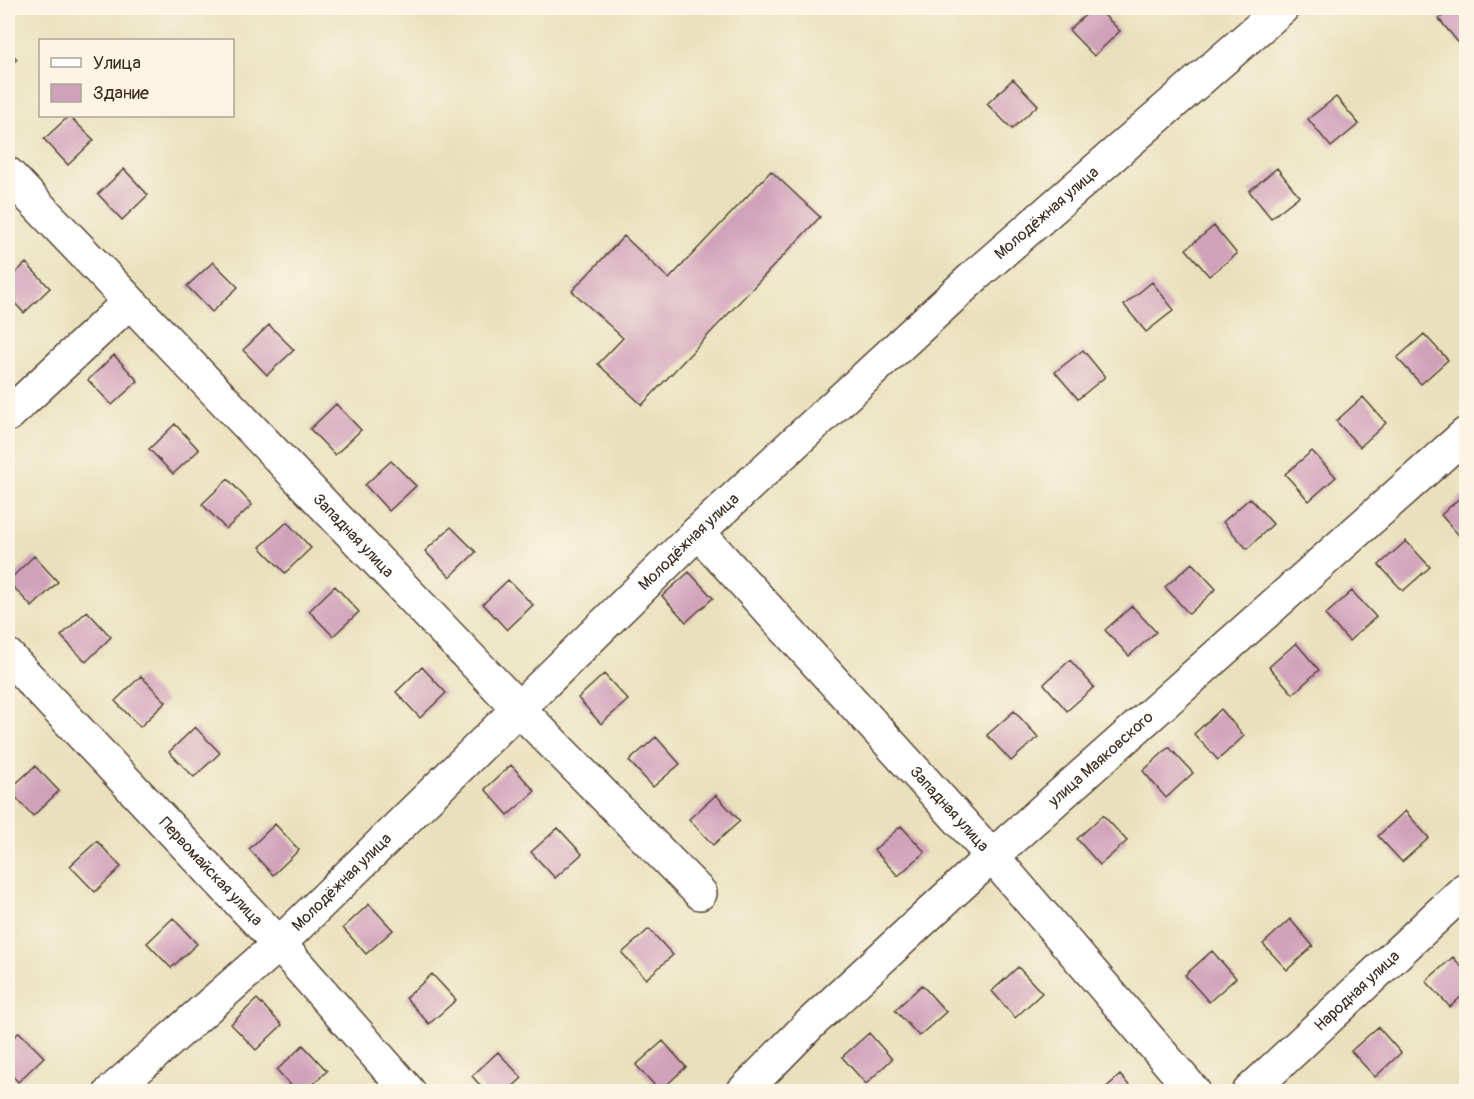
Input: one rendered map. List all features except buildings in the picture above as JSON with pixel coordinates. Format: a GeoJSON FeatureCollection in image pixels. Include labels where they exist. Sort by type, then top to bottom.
{"type":"FeatureCollection","features":[{"type":"Feature","properties":{"kind":"street","name":"Молодёжная улица"},"geometry":{"type":"LineString","coordinates":[[111,1092],[279,945],[517,707],[698,532],[978,273],[1282,8]]}},
{"type":"Feature","properties":{"kind":"street","name":"Западная улица"},"geometry":{"type":"LineString","coordinates":[[8,174],[517,707],[700,893]]}},
{"type":"Feature","properties":{"kind":"street"},"geometry":{"type":"LineString","coordinates":[[8,415],[129,302]]}},
{"type":"Feature","properties":{"kind":"street","name":"улица Маяковского"},"geometry":{"type":"LineString","coordinates":[[744,1092],[810,1024],[992,856],[1467,434]]}},
{"type":"Feature","properties":{"kind":"street","name":"Западная улица"},"geometry":{"type":"LineString","coordinates":[[698,532],[992,856],[1194,1092]]}},
{"type":"Feature","properties":{"kind":"street","name":"Первомайская улица"},"geometry":{"type":"LineString","coordinates":[[8,656],[279,945],[409,1092]]}},
{"type":"Feature","properties":{"kind":"street","name":"Народная улица"},"geometry":{"type":"LineString","coordinates":[[1249,1092],[1467,889]]}}]}
